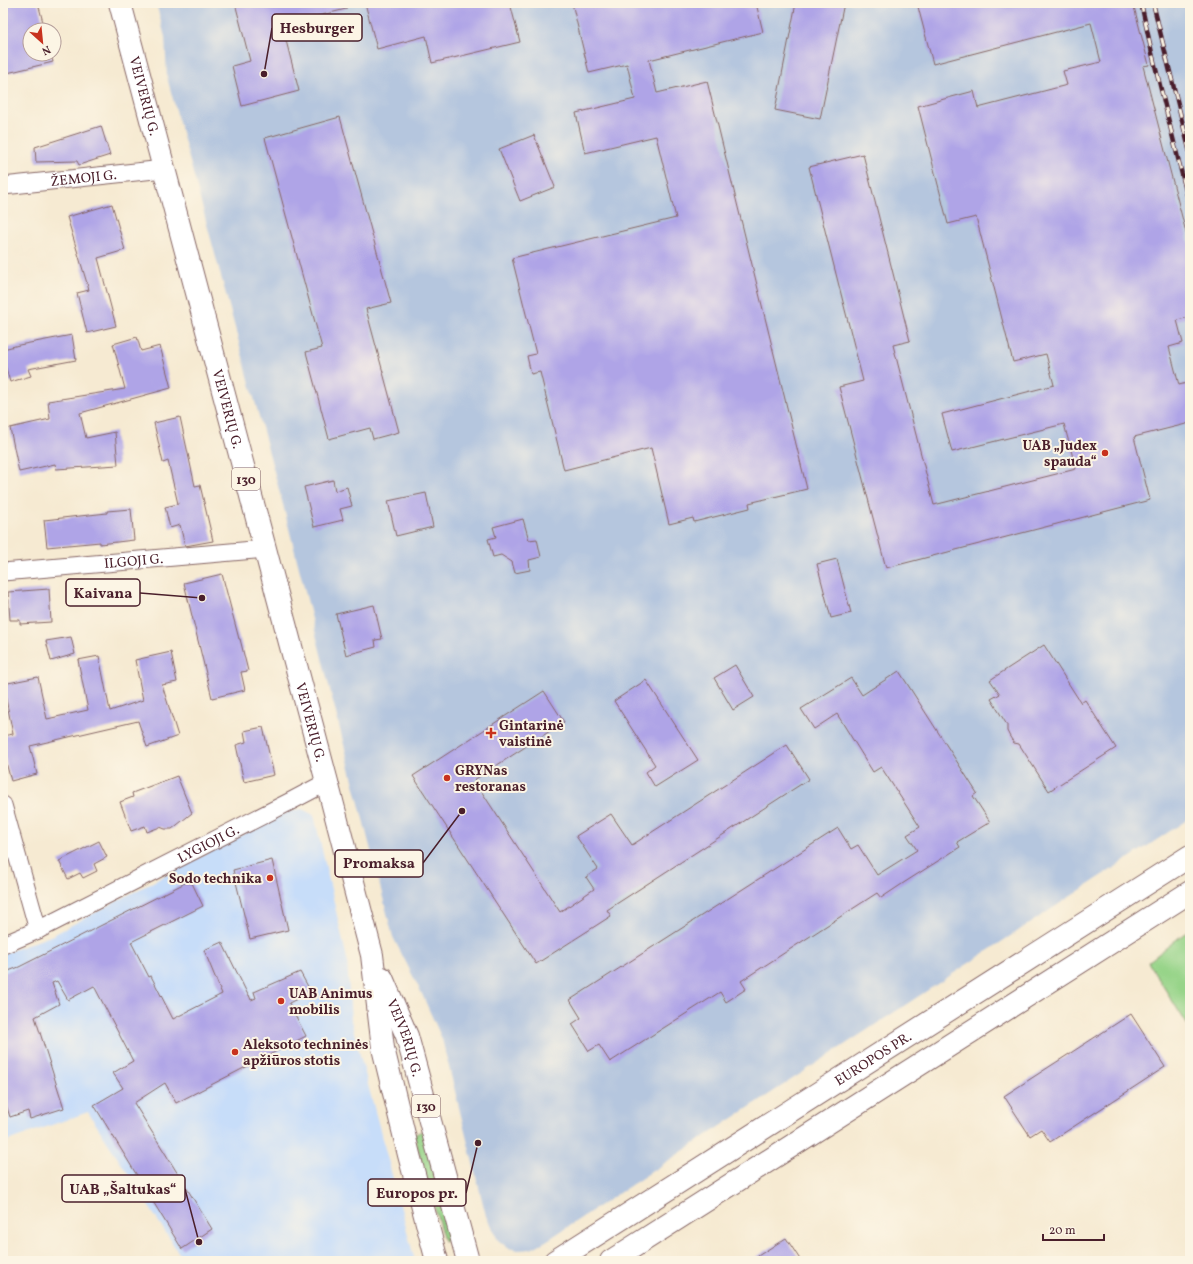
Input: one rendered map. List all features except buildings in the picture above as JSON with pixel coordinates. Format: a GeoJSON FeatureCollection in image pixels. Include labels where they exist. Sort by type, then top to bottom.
{"type":"FeatureCollection","features":[{"type":"Feature","properties":{"kind":"main road","name":"VEIVERIŲ G."},"geometry":{"type":"LineString","coordinates":[[120,3],[372,955],[383,1048],[437,1261]]}},
{"type":"Feature","properties":{"kind":"main road","name":"EUROPOS PR."},"geometry":{"type":"LineString","coordinates":[[555,1261],[1190,856]]}},
{"type":"Feature","properties":{"kind":"main road"},"geometry":{"type":"LineString","coordinates":[[611,1261],[1190,892]]}},
{"type":"Feature","properties":{"kind":"main road","name":"VEIVERIŲ G."},"geometry":{"type":"LineString","coordinates":[[372,955],[407,1036],[468,1261]]}},
{"type":"Feature","properties":{"kind":"street","name":"ŽEMOJI G."},"geometry":{"type":"LineString","coordinates":[[3,186],[164,169]]}},
{"type":"Feature","properties":{"kind":"street","name":"ILGOJI G."},"geometry":{"type":"LineString","coordinates":[[3,572],[265,549]]}},
{"type":"Feature","properties":{"kind":"street","name":"LYGIOJI G."},"geometry":{"type":"LineString","coordinates":[[3,945],[38,930],[287,804],[327,782]]}},
{"type":"Feature","properties":{"kind":"street"},"geometry":{"type":"LineString","coordinates":[[3,805],[38,930]]}},
{"type":"Feature","properties":{"kind":"shaded area"},"geometry":{"type":"Polygon","coordinates":[[[156,3],[1190,3],[1190,818],[546,1241],[531,1249],[518,1250],[508,1248],[498,1240],[486,1216],[442,1039],[422,994],[393,937],[282,501],[167,77],[165,37],[156,3]]]}},
{"type":"Feature","properties":{"kind":"shaded area"},"geometry":{"type":"Polygon","coordinates":[[[302,809],[314,815],[347,959],[351,1021],[415,1261],[184,1261],[88,1112],[7,1141],[3,1129],[3,954],[53,935],[287,811],[302,809]]]}},
{"type":"Feature","properties":{"kind":"green space"},"geometry":{"type":"Polygon","coordinates":[[[1190,929],[1190,1029],[1148,962],[1190,929]]]}},
{"type":"Feature","properties":{"kind":"green space"},"geometry":{"type":"Polygon","coordinates":[[[422,1131],[452,1237],[444,1241],[414,1135],[422,1131]]]}},
{"type":"Feature","properties":{"kind":"railway"},"geometry":{"type":"LineString","coordinates":[[1141,3],[1190,207]]}},
{"type":"Feature","properties":{"kind":"railway"},"geometry":{"type":"LineString","coordinates":[[1153,3],[1190,153]]}},
{"type":"Feature","properties":{"kind":"place","name":"Hesburger"},"geometry":{"type":"Point","coordinates":[264,74]}},
{"type":"Feature","properties":{"kind":"place","name":"UAB „Judex spauda“"},"geometry":{"type":"Point","coordinates":[1105,453]}},
{"type":"Feature","properties":{"kind":"place","name":"Kaivana"},"geometry":{"type":"Point","coordinates":[202,598]}},
{"type":"Feature","properties":{"kind":"place","name":"Gintarinė vaistinė"},"geometry":{"type":"Point","coordinates":[491,733]}},
{"type":"Feature","properties":{"kind":"place","name":"GRYNas restoranas"},"geometry":{"type":"Point","coordinates":[447,778]}},
{"type":"Feature","properties":{"kind":"place","name":"Promaksa"},"geometry":{"type":"Point","coordinates":[462,811]}},
{"type":"Feature","properties":{"kind":"place","name":"Sodo technika"},"geometry":{"type":"Point","coordinates":[270,878]}},
{"type":"Feature","properties":{"kind":"place","name":"UAB Animus mobilis"},"geometry":{"type":"Point","coordinates":[281,1001]}},
{"type":"Feature","properties":{"kind":"place","name":"Aleksoto techninės apžiūros stotis"},"geometry":{"type":"Point","coordinates":[235,1052]}},
{"type":"Feature","properties":{"kind":"place","name":"Europos pr."},"geometry":{"type":"Point","coordinates":[478,1143]}},
{"type":"Feature","properties":{"kind":"place","name":"UAB „Šaltukas“"},"geometry":{"type":"Point","coordinates":[199,1242]}}]}
